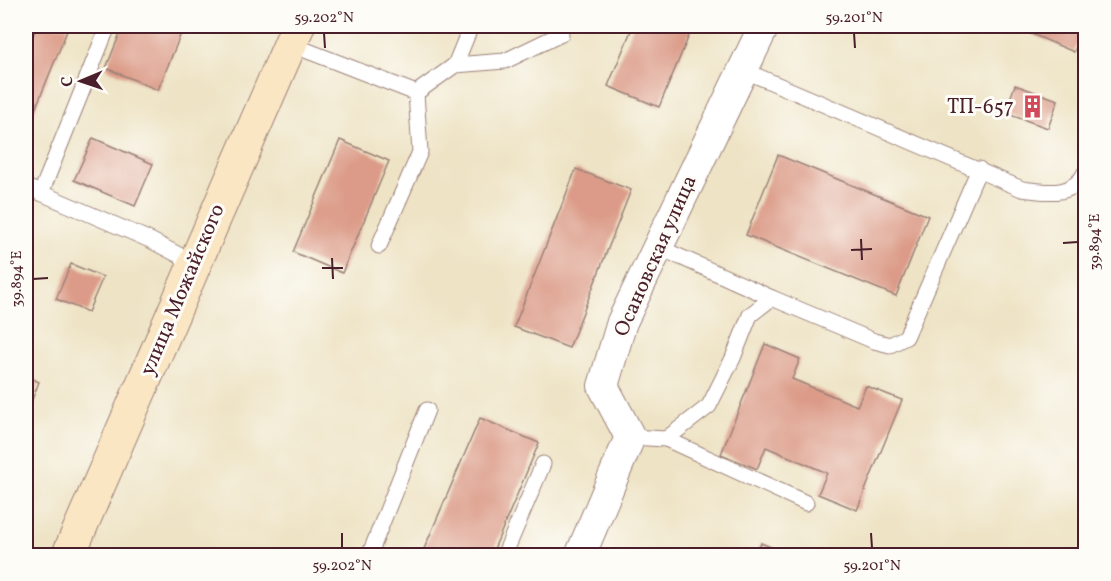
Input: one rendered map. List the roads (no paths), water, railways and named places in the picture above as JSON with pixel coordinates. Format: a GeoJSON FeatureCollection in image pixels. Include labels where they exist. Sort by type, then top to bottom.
{"type":"FeatureCollection","features":[{"type":"Feature","properties":{"kind":"main road","name":"улица Можайского"},"geometry":{"type":"LineString","coordinates":[[68,555],[294,35]]}},
{"type":"Feature","properties":{"kind":"street","name":"Осановская улица"},"geometry":{"type":"LineString","coordinates":[[630,437],[603,386],[622,322],[764,26]]}},
{"type":"Feature","properties":{"kind":"street"},"geometry":{"type":"LineString","coordinates":[[579,555],[630,437]]}},
{"type":"Feature","properties":{"kind":"lane"},"geometry":{"type":"LineString","coordinates":[[41,193],[108,26]]}},
{"type":"Feature","properties":{"kind":"lane"},"geometry":{"type":"LineString","coordinates":[[455,65],[471,26]]}},
{"type":"Feature","properties":{"kind":"lane"},"geometry":{"type":"LineString","coordinates":[[416,93],[455,65],[505,61],[561,34]]}},
{"type":"Feature","properties":{"kind":"lane"},"geometry":{"type":"LineString","coordinates":[[294,35],[416,93]]}},
{"type":"Feature","properties":{"kind":"lane"},"geometry":{"type":"LineString","coordinates":[[743,70],[1022,189],[1057,194],[1081,182],[1086,171]]}},
{"type":"Feature","properties":{"kind":"lane"},"geometry":{"type":"LineString","coordinates":[[379,246],[420,152],[416,93]]}},
{"type":"Feature","properties":{"kind":"lane"},"geometry":{"type":"LineString","coordinates":[[658,247],[772,298],[874,341],[890,345],[906,337],[978,169]]}},
{"type":"Feature","properties":{"kind":"lane"},"geometry":{"type":"LineString","coordinates":[[26,187],[150,240],[194,263]]}},
{"type":"Feature","properties":{"kind":"lane"},"geometry":{"type":"LineString","coordinates":[[666,439],[709,406],[734,358],[750,315],[772,298]]}},
{"type":"Feature","properties":{"kind":"lane"},"geometry":{"type":"LineString","coordinates":[[369,555],[427,410]]}},
{"type":"Feature","properties":{"kind":"lane"},"geometry":{"type":"LineString","coordinates":[[630,437],[666,439],[806,503]]}},
{"type":"Feature","properties":{"kind":"lane"},"geometry":{"type":"LineString","coordinates":[[504,555],[543,464]]}},
{"type":"Feature","properties":{"kind":"place","name":"ТП-657"},"geometry":{"type":"Point","coordinates":[1032,107]}}]}
